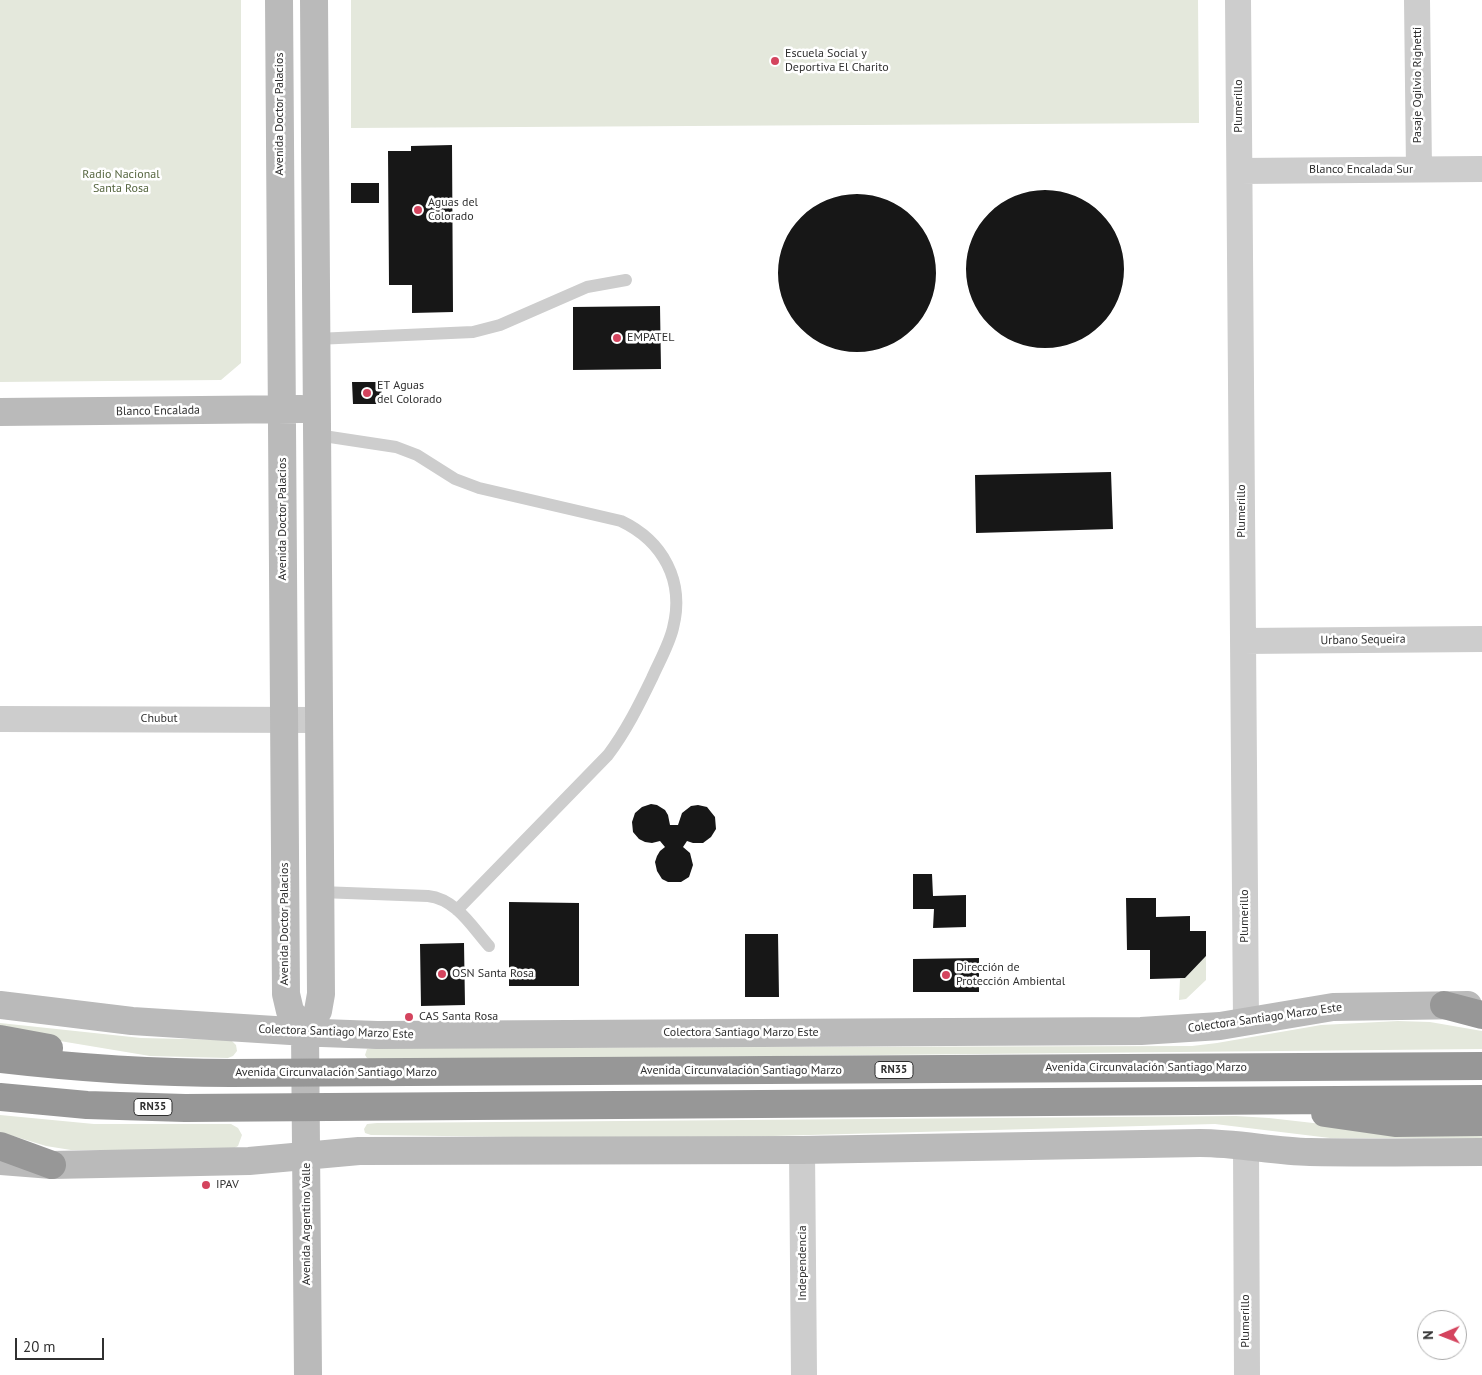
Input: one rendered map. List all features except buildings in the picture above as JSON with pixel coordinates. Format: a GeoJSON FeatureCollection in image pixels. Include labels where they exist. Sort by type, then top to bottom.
{"type":"FeatureCollection","features":[{"type":"Feature","properties":{"kind":"highway"},"geometry":{"type":"LineString","coordinates":[[1444,1005],[1482,1015]]}},
{"type":"Feature","properties":{"kind":"highway"},"geometry":{"type":"LineString","coordinates":[[0,1039],[190,1073]]}},
{"type":"Feature","properties":{"kind":"highway","name":"Avenida Circunvalación Santiago Marzo"},"geometry":{"type":"LineString","coordinates":[[0,1059],[91,1068],[190,1073],[305,1074],[1482,1066]]}},
{"type":"Feature","properties":{"kind":"highway","name":"RN35"},"geometry":{"type":"LineString","coordinates":[[0,1097],[87,1105],[138,1107],[1482,1099]]}},
{"type":"Feature","properties":{"kind":"highway"},"geometry":{"type":"LineString","coordinates":[[1248,1101],[1384,1122],[1482,1122]]}},
{"type":"Feature","properties":{"kind":"highway"},"geometry":{"type":"LineString","coordinates":[[0,1146],[52,1165]]}},
{"type":"Feature","properties":{"kind":"street","name":"Avenida Doctor Palacios"},"geometry":{"type":"LineString","coordinates":[[279,0],[286,994],[290,1011],[305,1032]]}},
{"type":"Feature","properties":{"kind":"street"},"geometry":{"type":"LineString","coordinates":[[305,1074],[305,1032],[318,1011],[320,1000],[314,0]]}},
{"type":"Feature","properties":{"kind":"street","name":"Plumerillo"},"geometry":{"type":"LineString","coordinates":[[1238,0],[1246,1022]]}},
{"type":"Feature","properties":{"kind":"street","name":"Pasaje Ogilvio Righetti"},"geometry":{"type":"LineString","coordinates":[[1417,0],[1419,169]]}},
{"type":"Feature","properties":{"kind":"street","name":"Blanco Encalada Sur"},"geometry":{"type":"LineString","coordinates":[[1240,171],[1482,169]]}},
{"type":"Feature","properties":{"kind":"street","name":"Blanco Encalada"},"geometry":{"type":"LineString","coordinates":[[0,412],[282,410],[317,422]]}},
{"type":"Feature","properties":{"kind":"street","name":"Urbano Sequeira"},"geometry":{"type":"LineString","coordinates":[[1243,641],[1482,639]]}},
{"type":"Feature","properties":{"kind":"street","name":"Chubut"},"geometry":{"type":"LineString","coordinates":[[0,719],[319,720]]}},
{"type":"Feature","properties":{"kind":"street","name":"Colectora Santiago Marzo Este"},"geometry":{"type":"LineString","coordinates":[[0,1005],[132,1021],[305,1032],[377,1034],[1141,1031],[1194,1029],[1333,1007],[1482,1005]]}},
{"type":"Feature","properties":{"kind":"street","name":"Avenida Argentino Valle"},"geometry":{"type":"LineString","coordinates":[[305,1074],[308,1375]]}},
{"type":"Feature","properties":{"kind":"street"},"geometry":{"type":"LineString","coordinates":[[0,1161],[52,1165],[224,1162],[359,1151],[802,1150],[1200,1143],[1311,1152],[1482,1152]]}},
{"type":"Feature","properties":{"kind":"street","name":"Plumerillo"},"geometry":{"type":"LineString","coordinates":[[1246,1146],[1247,1375]]}},
{"type":"Feature","properties":{"kind":"street","name":"Independencia"},"geometry":{"type":"LineString","coordinates":[[802,1150],[804,1375]]}},
{"type":"Feature","properties":{"kind":"lane"},"geometry":{"type":"LineString","coordinates":[[316,339],[450,334],[480,331],[506,323],[587,286],[626,280]]}},
{"type":"Feature","properties":{"kind":"lane"},"geometry":{"type":"LineString","coordinates":[[317,422],[417,455],[455,479],[479,488],[620,521],[643,534],[652,542],[660,552],[672,576],[676,602],[673,629],[627,728],[608,755],[457,910]]}},
{"type":"Feature","properties":{"kind":"lane"},"geometry":{"type":"LineString","coordinates":[[320,892],[436,897],[451,904],[489,946]]}},
{"type":"Feature","properties":{"kind":"green space","name":"Radio Nacional Santa Rosa"},"geometry":{"type":"Polygon","coordinates":[[[0,0],[241,0],[241,363],[221,380],[0,382],[0,0]]]}},
{"type":"Feature","properties":{"kind":"green space","name":"Escuela Social y Deportiva El Charito"},"geometry":{"type":"Polygon","coordinates":[[[351,0],[1198,0],[1199,123],[351,128],[351,0]]]}},
{"type":"Feature","properties":{"kind":"green space"},"geometry":{"type":"Polygon","coordinates":[[[1206,956],[1206,980],[1186,999],[1179,1000],[1180,979],[1185,978],[1206,956]]]}},
{"type":"Feature","properties":{"kind":"green space"},"geometry":{"type":"Polygon","coordinates":[[[1398,1021],[1430,1022],[1482,1031],[1482,1049],[371,1060],[365,1055],[367,1049],[378,1048],[1192,1046],[1321,1025],[1398,1021]]]}},
{"type":"Feature","properties":{"kind":"green space"},"geometry":{"type":"Polygon","coordinates":[[[0,1023],[141,1038],[231,1040],[236,1045],[237,1051],[228,1058],[150,1056],[0,1031],[0,1023]]]}},
{"type":"Feature","properties":{"kind":"green space"},"geometry":{"type":"Polygon","coordinates":[[[0,1115],[94,1124],[231,1124],[238,1128],[242,1135],[238,1146],[231,1150],[71,1150],[46,1146],[0,1132],[0,1115]]]}},
{"type":"Feature","properties":{"kind":"green space"},"geometry":{"type":"Polygon","coordinates":[[[1236,1116],[1366,1129],[1482,1131],[1482,1138],[1330,1138],[1215,1124],[662,1139],[371,1135],[365,1133],[364,1129],[367,1124],[377,1123],[1236,1116]]]}},
{"type":"Feature","properties":{"kind":"place","name":"Escuela Social y Deportiva El Charito"},"geometry":{"type":"Point","coordinates":[775,61]}},
{"type":"Feature","properties":{"kind":"place","name":"Aguas del Colorado"},"geometry":{"type":"Point","coordinates":[418,210]}},
{"type":"Feature","properties":{"kind":"place","name":"EMPATEL"},"geometry":{"type":"Point","coordinates":[617,338]}},
{"type":"Feature","properties":{"kind":"place","name":"ET Aguas del Colorado"},"geometry":{"type":"Point","coordinates":[367,393]}},
{"type":"Feature","properties":{"kind":"place","name":"OSN Santa Rosa"},"geometry":{"type":"Point","coordinates":[442,974]}},
{"type":"Feature","properties":{"kind":"place","name":"Dirección de Protección Ambiental"},"geometry":{"type":"Point","coordinates":[946,975]}},
{"type":"Feature","properties":{"kind":"place","name":"CAS Santa Rosa"},"geometry":{"type":"Point","coordinates":[409,1017]}},
{"type":"Feature","properties":{"kind":"place","name":"IPAV"},"geometry":{"type":"Point","coordinates":[206,1185]}}]}
